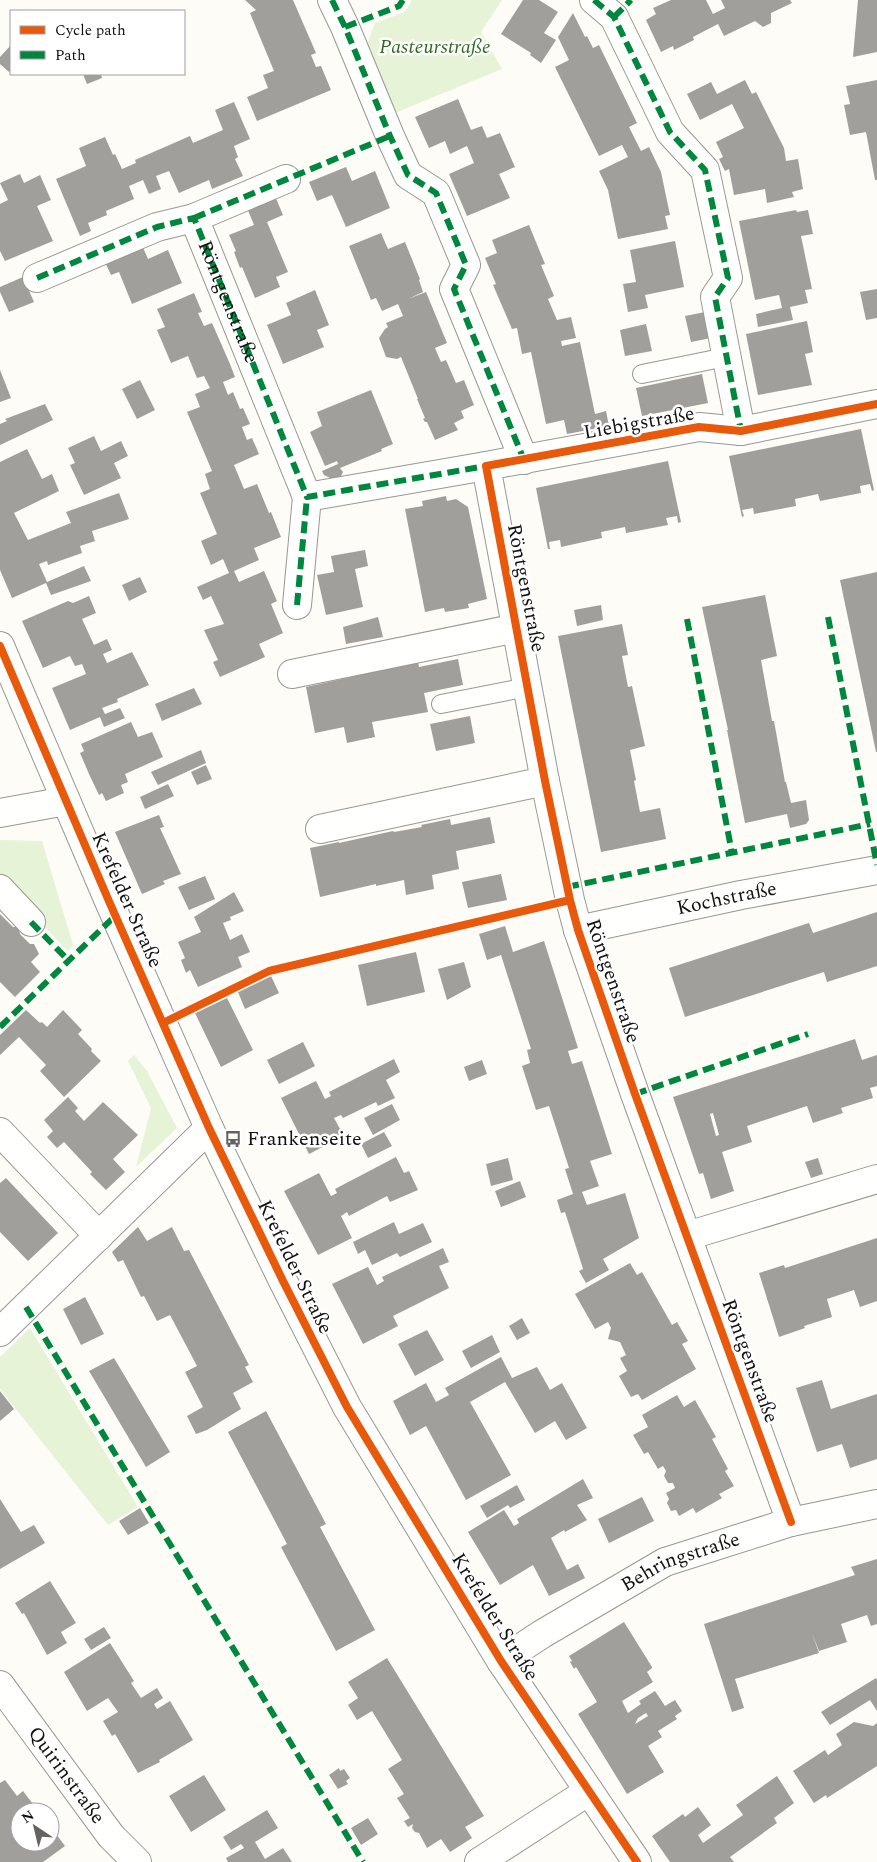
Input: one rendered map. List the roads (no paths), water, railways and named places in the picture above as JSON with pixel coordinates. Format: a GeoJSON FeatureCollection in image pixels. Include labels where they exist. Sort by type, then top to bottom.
{"type":"FeatureCollection","features":[{"type":"Feature","properties":{"kind":"street"},"geometry":{"type":"LineString","coordinates":[[307,497],[524,460],[454,289],[466,265],[436,192],[408,175],[332,0]]}},
{"type":"Feature","properties":{"kind":"street"},"geometry":{"type":"LineString","coordinates":[[613,6],[670,132],[705,170],[728,278],[715,297],[741,431]]}},
{"type":"Feature","properties":{"kind":"street","name":"Röntgenstraße"},"geometry":{"type":"LineString","coordinates":[[37,278],[157,228],[194,218],[286,179]]}},
{"type":"Feature","properties":{"kind":"street","name":"Röntgenstraße"},"geometry":{"type":"LineString","coordinates":[[194,218],[307,497],[297,605]]}},
{"type":"Feature","properties":{"kind":"street","name":"Liebigstraße"},"geometry":{"type":"LineString","coordinates":[[524,460],[699,427],[741,431],[877,404]]}},
{"type":"Feature","properties":{"kind":"street","name":"Röntgenstraße"},"geometry":{"type":"LineString","coordinates":[[486,466],[545,780],[578,930],[635,1094],[791,1522]]}},
{"type":"Feature","properties":{"kind":"street","name":"Röntgenstraße"},"geometry":{"type":"LineString","coordinates":[[292,674],[517,628]]}},
{"type":"Feature","properties":{"kind":"street","name":"Krefelder Straße"},"geometry":{"type":"LineString","coordinates":[[0,646],[209,1128],[282,1281],[347,1406],[501,1661],[637,1862]]}},
{"type":"Feature","properties":{"kind":"street"},"geometry":{"type":"LineString","coordinates":[[320,829],[545,780]]}},
{"type":"Feature","properties":{"kind":"street"},"geometry":{"type":"LineString","coordinates":[[0,813],[66,801]]}},
{"type":"Feature","properties":{"kind":"street","name":"Kochstraße"},"geometry":{"type":"LineString","coordinates":[[578,930],[741,895],[877,870]]}},
{"type":"Feature","properties":{"kind":"street"},"geometry":{"type":"LineString","coordinates":[[0,889],[31,922]]}},
{"type":"Feature","properties":{"kind":"street"},"geometry":{"type":"LineString","coordinates":[[1,1328],[99,1236],[209,1128]]}},
{"type":"Feature","properties":{"kind":"street"},"geometry":{"type":"LineString","coordinates":[[0,1132],[99,1236]]}},
{"type":"Feature","properties":{"kind":"street"},"geometry":{"type":"LineString","coordinates":[[687,1236],[877,1178]]}},
{"type":"Feature","properties":{"kind":"street","name":"Behringstraße"},"geometry":{"type":"LineString","coordinates":[[501,1661],[542,1634],[665,1562],[791,1522],[877,1504]]}},
{"type":"Feature","properties":{"kind":"street","name":"Quirinstraße"},"geometry":{"type":"LineString","coordinates":[[0,1685],[111,1836],[137,1862]]}},
{"type":"Feature","properties":{"kind":"street"},"geometry":{"type":"LineString","coordinates":[[479,1862],[589,1790]]}},
{"type":"Feature","properties":{"kind":"lane"},"geometry":{"type":"LineString","coordinates":[[642,374],[726,357]]}},
{"type":"Feature","properties":{"kind":"lane"},"geometry":{"type":"LineString","coordinates":[[441,704],[528,687]]}},
{"type":"Feature","properties":{"kind":"place","name":"Frankenseite"},"geometry":{"type":"Point","coordinates":[233,1139]}},
{"type":"Feature","properties":{"kind":"park label","name":"Pasteurstraße"},"geometry":{"type":"Point","coordinates":[435,47]}}]}
